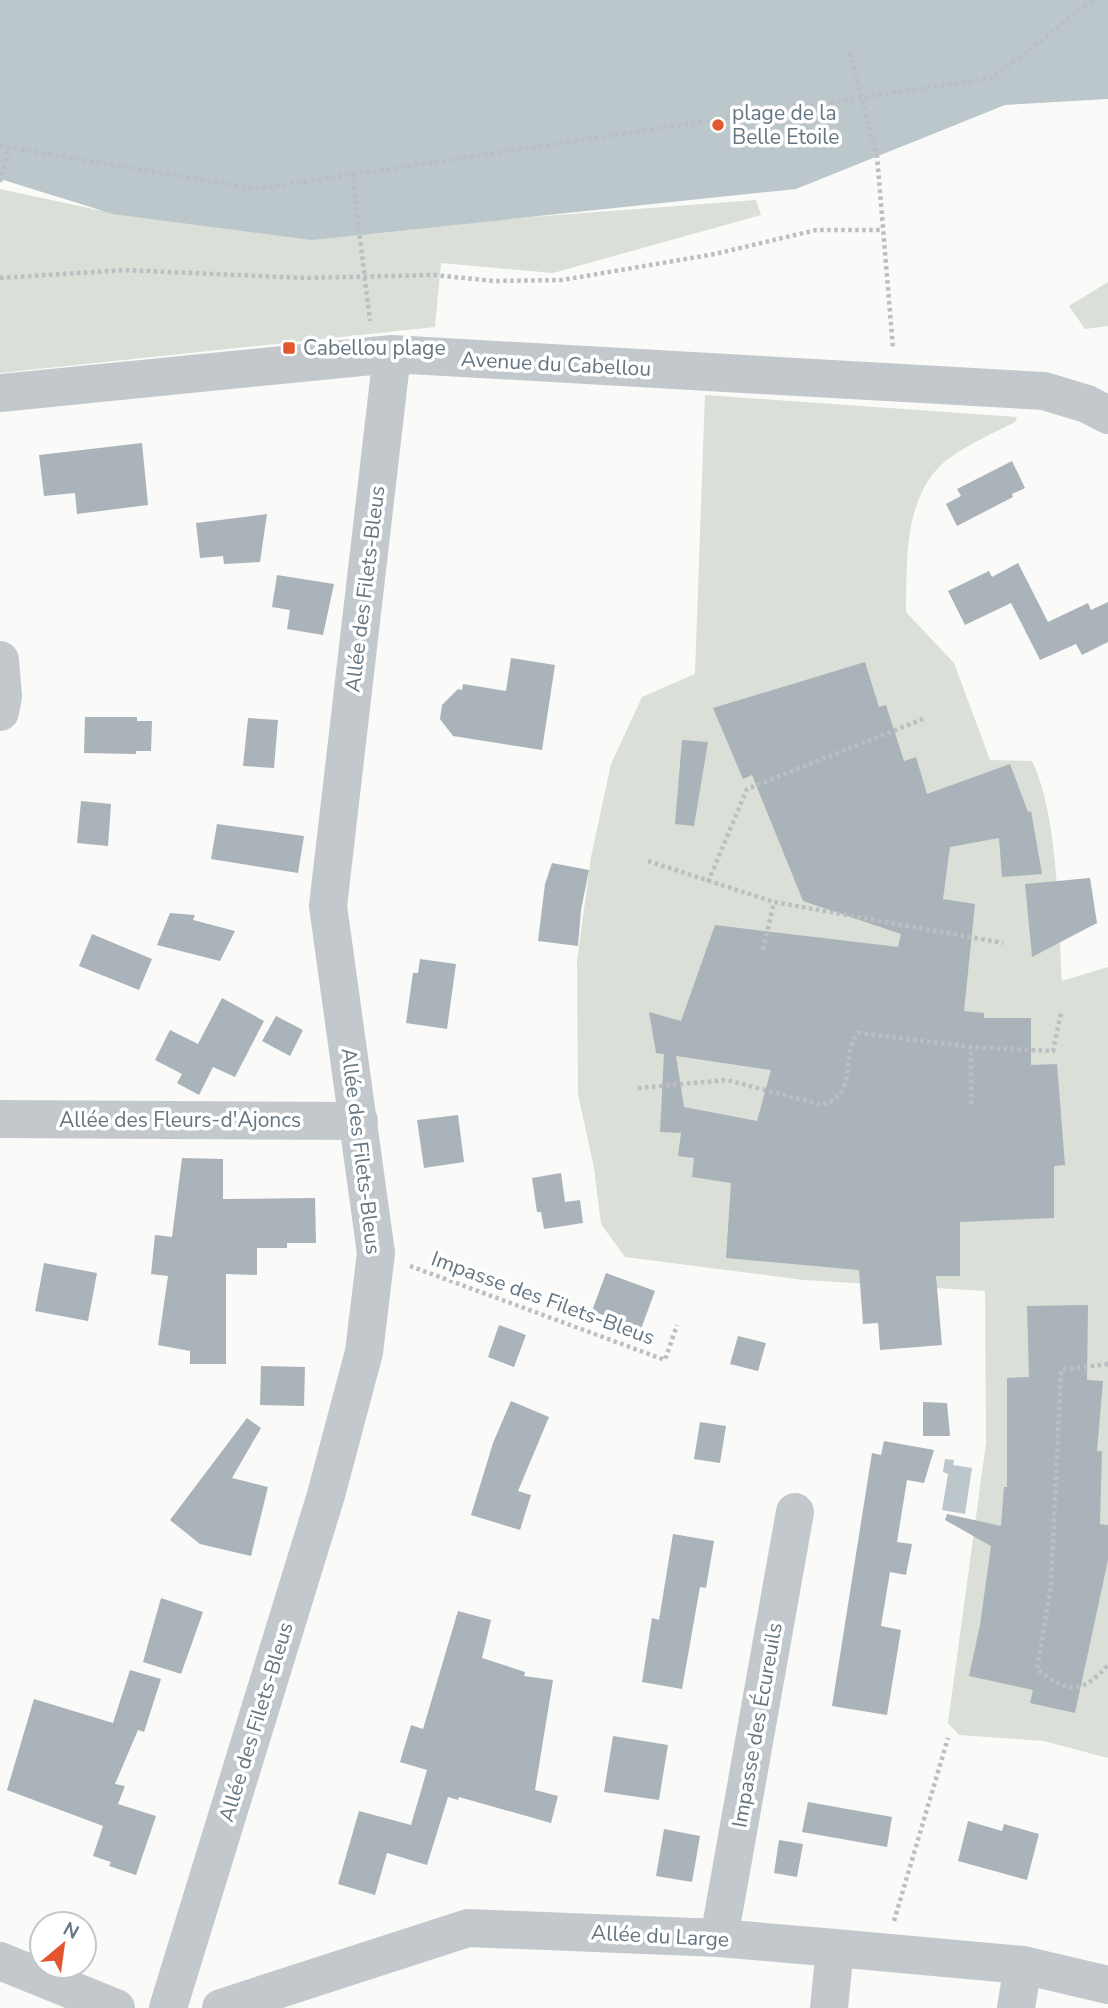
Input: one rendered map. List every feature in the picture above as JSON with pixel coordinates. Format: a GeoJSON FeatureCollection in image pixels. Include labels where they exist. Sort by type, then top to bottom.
{"type":"FeatureCollection","features":[{"type":"Feature","properties":{"kind":"street","name":"Avenue du Cabellou"},"geometry":{"type":"LineString","coordinates":[[0,393],[384,355],[1044,391],[1087,404],[1108,415]]}},
{"type":"Feature","properties":{"kind":"street","name":"Allée des Filets-Bleus"},"geometry":{"type":"LineString","coordinates":[[168,2008],[326,1495],[364,1352],[376,1253],[328,906],[384,355]]}},
{"type":"Feature","properties":{"kind":"street"},"geometry":{"type":"LineString","coordinates":[[0,660],[3,696],[0,712]]}},
{"type":"Feature","properties":{"kind":"street","name":"Allée des Fleurs-d'Ajoncs"},"geometry":{"type":"LineString","coordinates":[[0,1119],[359,1121]]}},
{"type":"Feature","properties":{"kind":"street","name":"Impasse des Écureuils"},"geometry":{"type":"LineString","coordinates":[[719,1938],[795,1512]]}},
{"type":"Feature","properties":{"kind":"street","name":"Allée du Large"},"geometry":{"type":"LineString","coordinates":[[221,2008],[468,1928],[719,1938],[889,1952],[1023,1965],[1108,1985]]}},
{"type":"Feature","properties":{"kind":"street"},"geometry":{"type":"LineString","coordinates":[[829,2008],[835,1948]]}},
{"type":"Feature","properties":{"kind":"street"},"geometry":{"type":"LineString","coordinates":[[0,1961],[117,2008]]}},
{"type":"Feature","properties":{"kind":"street"},"geometry":{"type":"LineString","coordinates":[[1016,2008],[1023,1965]]}},
{"type":"Feature","properties":{"kind":"path"},"geometry":{"type":"LineString","coordinates":[[0,146],[256,189],[992,78],[1093,0]]}},
{"type":"Feature","properties":{"kind":"path"},"geometry":{"type":"LineString","coordinates":[[850,53],[877,156],[895,383]]}},
{"type":"Feature","properties":{"kind":"path"},"geometry":{"type":"LineString","coordinates":[[0,182],[9,148]]}},
{"type":"Feature","properties":{"kind":"path"},"geometry":{"type":"LineString","coordinates":[[352,173],[363,276],[384,355]]}},
{"type":"Feature","properties":{"kind":"path"},"geometry":{"type":"LineString","coordinates":[[0,278],[125,270],[304,278],[434,275],[494,281],[562,279],[715,254],[816,230],[883,230]]}},
{"type":"Feature","properties":{"kind":"path"},"geometry":{"type":"LineString","coordinates":[[708,882],[747,789],[923,719]]}},
{"type":"Feature","properties":{"kind":"path"},"geometry":{"type":"LineString","coordinates":[[648,861],[774,902],[1003,943]]}},
{"type":"Feature","properties":{"kind":"path"},"geometry":{"type":"LineString","coordinates":[[763,950],[774,902]]}},
{"type":"Feature","properties":{"kind":"path"},"geometry":{"type":"LineString","coordinates":[[638,1088],[727,1080],[822,1105],[835,1101],[845,1089],[851,1042],[858,1033],[971,1047],[1053,1051],[1061,1013]]}},
{"type":"Feature","properties":{"kind":"path"},"geometry":{"type":"LineString","coordinates":[[971,1047],[971,1104]]}},
{"type":"Feature","properties":{"kind":"path","name":"Impasse des Filets-Bleus"},"geometry":{"type":"LineString","coordinates":[[376,1253],[665,1360],[677,1325]]}},
{"type":"Feature","properties":{"kind":"path"},"geometry":{"type":"LineString","coordinates":[[1108,1364],[1061,1370],[1051,1585],[1037,1669],[1050,1679],[1071,1688],[1090,1685],[1108,1665]]}},
{"type":"Feature","properties":{"kind":"path"},"geometry":{"type":"LineString","coordinates":[[889,1952],[897,1905],[948,1738]]}},
{"type":"Feature","properties":{"kind":"shaded area"},"geometry":{"type":"Polygon","coordinates":[[[0,0],[1108,0],[1108,99],[1005,105],[796,189],[312,240],[113,214],[0,179],[0,0]]]}},
{"type":"Feature","properties":{"kind":"shaded area"},"geometry":{"type":"Polygon","coordinates":[[[0,189],[98,210],[305,234],[756,200],[761,215],[553,273],[441,263],[435,327],[0,373],[0,189]]]}},
{"type":"Feature","properties":{"kind":"shaded area"},"geometry":{"type":"Polygon","coordinates":[[[1108,282],[1108,326],[1085,329],[1069,306],[1108,282]]]}},
{"type":"Feature","properties":{"kind":"shaded area"},"geometry":{"type":"Polygon","coordinates":[[[705,395],[1017,417],[1015,422],[948,459],[933,474],[923,490],[915,509],[908,550],[906,612],[954,663],[990,760],[1032,761],[1041,783],[1052,838],[1062,981],[1108,967],[1108,1758],[1044,1741],[959,1735],[948,1723],[986,1443],[985,1291],[804,1280],[625,1257],[601,1224],[594,1168],[578,1094],[577,961],[591,857],[611,764],[642,697],[695,674],[705,395]]]}},
{"type":"Feature","properties":{"kind":"shaded area"},"geometry":{"type":"Polygon","coordinates":[[[945,1459],[954,1460],[953,1465],[972,1468],[965,1514],[942,1510],[948,1474],[943,1472],[945,1459]]]}},
{"type":"Feature","properties":{"kind":"building"},"geometry":{"type":"Polygon","coordinates":[[[142,443],[148,505],[77,514],[75,493],[44,496],[39,455],[142,443]]]}},
{"type":"Feature","properties":{"kind":"building"},"geometry":{"type":"Polygon","coordinates":[[[1012,461],[1025,488],[957,526],[946,504],[961,496],[957,489],[1012,461]]]}},
{"type":"Feature","properties":{"kind":"building"},"geometry":{"type":"Polygon","coordinates":[[[267,514],[260,562],[224,564],[223,556],[200,558],[196,523],[267,514]]]}},
{"type":"Feature","properties":{"kind":"building"},"geometry":{"type":"Polygon","coordinates":[[[1018,563],[1048,622],[1088,603],[1091,610],[1108,602],[1108,642],[1082,655],[1076,644],[1040,660],[1011,603],[965,625],[948,591],[989,571],[992,577],[1018,563]]]}},
{"type":"Feature","properties":{"kind":"building"},"geometry":{"type":"Polygon","coordinates":[[[277,575],[334,584],[323,635],[287,629],[290,610],[272,607],[277,575]]]}},
{"type":"Feature","properties":{"kind":"building"},"geometry":{"type":"Polygon","coordinates":[[[511,658],[555,665],[542,750],[453,736],[440,719],[442,705],[458,689],[462,690],[463,684],[506,691],[511,658]]]}},
{"type":"Feature","properties":{"kind":"building"},"geometry":{"type":"Polygon","coordinates":[[[865,662],[879,707],[886,705],[904,761],[916,757],[927,794],[1010,764],[1028,812],[1031,811],[1042,874],[1002,877],[999,838],[950,847],[943,899],[975,904],[964,1011],[984,1013],[984,1018],[1031,1018],[1031,1065],[1057,1064],[1065,1165],[1054,1166],[1054,1218],[960,1222],[960,1276],[936,1276],[942,1345],[880,1350],[878,1323],[863,1324],[859,1270],[726,1258],[731,1183],[692,1177],[694,1158],[678,1156],[681,1133],[660,1132],[664,1054],[656,1053],[649,1012],[681,1021],[715,925],[898,947],[901,934],[803,901],[752,775],[743,779],[713,708],[865,662]],[[676,1056],[684,1107],[757,1121],[771,1070],[676,1056]]]}},
{"type":"Feature","properties":{"kind":"building"},"geometry":{"type":"Polygon","coordinates":[[[85,717],[137,717],[137,721],[152,721],[151,751],[136,751],[136,754],[84,753],[85,717]]]}},
{"type":"Feature","properties":{"kind":"building"},"geometry":{"type":"Polygon","coordinates":[[[248,718],[278,720],[274,768],[243,766],[248,718]]]}},
{"type":"Feature","properties":{"kind":"building"},"geometry":{"type":"Polygon","coordinates":[[[682,740],[708,742],[694,826],[675,824],[682,740]]]}},
{"type":"Feature","properties":{"kind":"building"},"geometry":{"type":"Polygon","coordinates":[[[81,801],[111,804],[108,846],[77,843],[81,801]]]}},
{"type":"Feature","properties":{"kind":"building"},"geometry":{"type":"Polygon","coordinates":[[[217,824],[304,836],[298,873],[211,859],[217,824]]]}},
{"type":"Feature","properties":{"kind":"building"},"geometry":{"type":"Polygon","coordinates":[[[552,863],[589,870],[581,910],[578,946],[538,941],[545,884],[552,863]]]}},
{"type":"Feature","properties":{"kind":"building"},"geometry":{"type":"Polygon","coordinates":[[[1090,878],[1097,923],[1032,957],[1025,884],[1090,878]]]}},
{"type":"Feature","properties":{"kind":"building"},"geometry":{"type":"Polygon","coordinates":[[[170,913],[195,915],[193,920],[235,931],[220,961],[157,945],[170,913]]]}},
{"type":"Feature","properties":{"kind":"building"},"geometry":{"type":"Polygon","coordinates":[[[92,934],[152,959],[139,990],[79,966],[92,934]]]}},
{"type":"Feature","properties":{"kind":"building"},"geometry":{"type":"Polygon","coordinates":[[[420,959],[456,964],[447,1029],[406,1023],[413,973],[418,973],[420,959]]]}},
{"type":"Feature","properties":{"kind":"building"},"geometry":{"type":"Polygon","coordinates":[[[222,998],[264,1021],[235,1077],[213,1067],[199,1095],[177,1083],[182,1074],[155,1060],[170,1030],[198,1044],[222,998]]]}},
{"type":"Feature","properties":{"kind":"building"},"geometry":{"type":"Polygon","coordinates":[[[276,1016],[303,1030],[290,1056],[262,1041],[276,1016]]]}},
{"type":"Feature","properties":{"kind":"building"},"geometry":{"type":"Polygon","coordinates":[[[458,1115],[464,1162],[424,1168],[417,1120],[458,1115]]]}},
{"type":"Feature","properties":{"kind":"building"},"geometry":{"type":"Polygon","coordinates":[[[182,1158],[223,1159],[223,1199],[315,1198],[316,1243],[287,1243],[287,1248],[257,1248],[257,1275],[226,1274],[226,1364],[190,1364],[190,1351],[158,1345],[168,1276],[151,1274],[155,1235],[172,1237],[182,1158]]]}},
{"type":"Feature","properties":{"kind":"building"},"geometry":{"type":"Polygon","coordinates":[[[561,1173],[565,1202],[580,1200],[583,1223],[544,1229],[541,1212],[537,1212],[532,1178],[561,1173]]]}},
{"type":"Feature","properties":{"kind":"building"},"geometry":{"type":"Polygon","coordinates":[[[44,1263],[97,1273],[88,1321],[35,1311],[44,1263]]]}},
{"type":"Feature","properties":{"kind":"building"},"geometry":{"type":"Polygon","coordinates":[[[606,1273],[655,1291],[641,1329],[592,1311],[606,1273]]]}},
{"type":"Feature","properties":{"kind":"building"},"geometry":{"type":"Polygon","coordinates":[[[1088,1305],[1087,1380],[1103,1381],[1097,1451],[1102,1451],[1100,1524],[1108,1525],[1108,1560],[1075,1713],[1030,1703],[1033,1690],[969,1676],[980,1625],[991,1546],[945,1520],[947,1514],[1001,1526],[1004,1487],[1007,1487],[1007,1378],[1029,1377],[1027,1306],[1088,1305]]]}},
{"type":"Feature","properties":{"kind":"building"},"geometry":{"type":"Polygon","coordinates":[[[499,1325],[526,1335],[514,1367],[488,1357],[499,1325]]]}},
{"type":"Feature","properties":{"kind":"building"},"geometry":{"type":"Polygon","coordinates":[[[738,1336],[766,1343],[758,1371],[730,1364],[738,1336]]]}},
{"type":"Feature","properties":{"kind":"building"},"geometry":{"type":"Polygon","coordinates":[[[261,1366],[305,1367],[304,1406],[260,1405],[261,1366]]]}},
{"type":"Feature","properties":{"kind":"building"},"geometry":{"type":"Polygon","coordinates":[[[511,1401],[549,1417],[518,1491],[531,1495],[520,1530],[471,1515],[493,1443],[511,1401]]]}},
{"type":"Feature","properties":{"kind":"building"},"geometry":{"type":"Polygon","coordinates":[[[923,1402],[947,1403],[950,1436],[923,1436],[923,1402]]]}},
{"type":"Feature","properties":{"kind":"building"},"geometry":{"type":"Polygon","coordinates":[[[247,1418],[261,1428],[232,1478],[268,1487],[251,1556],[200,1544],[170,1520],[247,1418]]]}},
{"type":"Feature","properties":{"kind":"building"},"geometry":{"type":"Polygon","coordinates":[[[700,1422],[726,1426],[720,1463],[694,1459],[700,1422]]]}},
{"type":"Feature","properties":{"kind":"building"},"geometry":{"type":"Polygon","coordinates":[[[884,1441],[934,1450],[924,1483],[907,1480],[897,1542],[912,1544],[906,1575],[890,1572],[881,1626],[901,1630],[887,1715],[832,1706],[872,1453],[881,1455],[884,1441]]]}},
{"type":"Feature","properties":{"kind":"building"},"geometry":{"type":"Polygon","coordinates":[[[673,1534],[714,1541],[706,1588],[700,1587],[682,1689],[642,1682],[652,1618],[659,1620],[673,1534]]]}},
{"type":"Feature","properties":{"kind":"building"},"geometry":{"type":"Polygon","coordinates":[[[161,1598],[203,1612],[181,1674],[143,1662],[161,1598]]]}},
{"type":"Feature","properties":{"kind":"building"},"geometry":{"type":"Polygon","coordinates":[[[458,1611],[491,1620],[482,1658],[525,1672],[524,1676],[553,1680],[535,1790],[558,1796],[551,1823],[459,1797],[458,1800],[448,1797],[427,1865],[387,1853],[375,1895],[338,1884],[359,1811],[411,1825],[427,1770],[400,1762],[411,1725],[423,1729],[458,1611]]]}},
{"type":"Feature","properties":{"kind":"building"},"geometry":{"type":"Polygon","coordinates":[[[130,1670],[161,1679],[144,1732],[138,1730],[115,1784],[125,1786],[118,1804],[156,1816],[136,1875],[109,1866],[111,1862],[93,1856],[103,1826],[7,1790],[34,1699],[113,1723],[130,1670]]]}},
{"type":"Feature","properties":{"kind":"building"},"geometry":{"type":"Polygon","coordinates":[[[613,1736],[668,1745],[659,1800],[604,1792],[613,1736]]]}},
{"type":"Feature","properties":{"kind":"building"},"geometry":{"type":"Polygon","coordinates":[[[808,1802],[892,1817],[887,1847],[802,1832],[808,1802]]]}},
{"type":"Feature","properties":{"kind":"building"},"geometry":{"type":"Polygon","coordinates":[[[968,1821],[1002,1831],[1004,1824],[1039,1834],[1027,1880],[958,1861],[968,1821]]]}},
{"type":"Feature","properties":{"kind":"building"},"geometry":{"type":"Polygon","coordinates":[[[664,1829],[700,1836],[692,1882],[656,1876],[664,1829]]]}},
{"type":"Feature","properties":{"kind":"building"},"geometry":{"type":"Polygon","coordinates":[[[779,1840],[803,1844],[797,1877],[774,1873],[779,1840]]]}},
{"type":"Feature","properties":{"kind":"place","name":"plage de la Belle Etoile"},"geometry":{"type":"Point","coordinates":[718,125]}},
{"type":"Feature","properties":{"kind":"place","name":"Cabellou plage"},"geometry":{"type":"Point","coordinates":[289,348]}}]}
